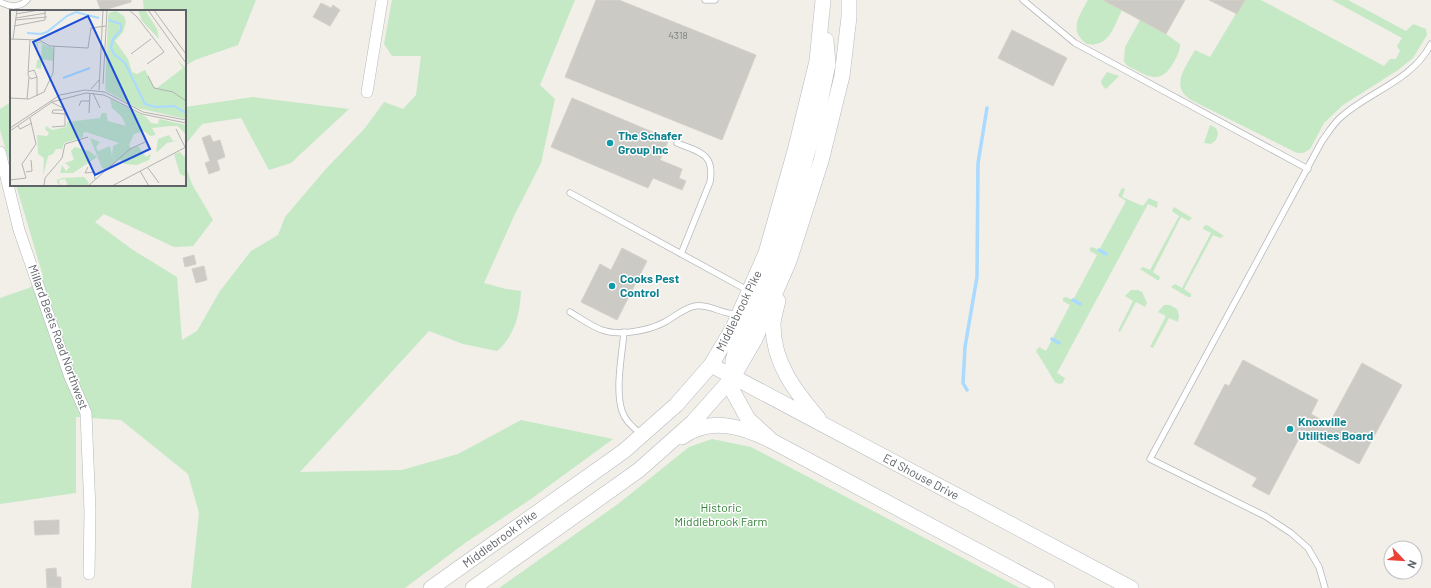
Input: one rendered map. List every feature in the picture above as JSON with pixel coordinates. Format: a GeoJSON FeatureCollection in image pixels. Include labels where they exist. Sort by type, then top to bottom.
{"type":"FeatureCollection","features":[{"type":"Feature","properties":{"kind":"main road","name":"Middlebrook Pike"},"geometry":{"type":"LineString","coordinates":[[432,588],[624,451],[676,405],[712,365],[739,314],[766,253],[795,151],[817,61],[824,0]]}},
{"type":"Feature","properties":{"kind":"main road"},"geometry":{"type":"LineString","coordinates":[[772,441],[748,419],[732,390],[733,360],[741,335],[779,253],[816,122],[828,64],[824,0]]}},
{"type":"Feature","properties":{"kind":"main road","name":"Middlebrook Pike"},"geometry":{"type":"LineString","coordinates":[[473,588],[639,470],[693,422],[733,377],[755,339],[785,270],[821,161],[842,76],[849,18],[849,0]]}},
{"type":"Feature","properties":{"kind":"main road"},"geometry":{"type":"LineString","coordinates":[[785,270],[773,325],[776,349],[783,371],[794,390],[824,425]]}},
{"type":"Feature","properties":{"kind":"main road","name":"Ed Shouse Drive"},"geometry":{"type":"LineString","coordinates":[[712,365],[1131,588]]}},
{"type":"Feature","properties":{"kind":"main road"},"geometry":{"type":"LineString","coordinates":[[639,470],[690,432],[721,425],[747,429],[1047,588]]}},
{"type":"Feature","properties":{"kind":"street"},"geometry":{"type":"LineString","coordinates":[[367,92],[382,0]]}},
{"type":"Feature","properties":{"kind":"street","name":"Millard Beets Road Northwest"},"geometry":{"type":"LineString","coordinates":[[0,152],[19,230],[70,377],[86,413],[90,511],[89,574]]}},
{"type":"Feature","properties":{"kind":"lane"},"geometry":{"type":"LineString","coordinates":[[0,2],[5,5],[20,6],[27,0]]}},
{"type":"Feature","properties":{"kind":"lane"},"geometry":{"type":"LineString","coordinates":[[706,0],[715,0]]}},
{"type":"Feature","properties":{"kind":"lane"},"geometry":{"type":"LineString","coordinates":[[1023,0],[1075,43],[1308,169]]}},
{"type":"Feature","properties":{"kind":"lane"},"geometry":{"type":"LineString","coordinates":[[1325,588],[1319,567],[1308,548],[1291,533],[1265,516],[1150,459],[1322,141],[1342,116],[1413,70],[1425,56],[1431,44]]}},
{"type":"Feature","properties":{"kind":"lane"},"geometry":{"type":"LineString","coordinates":[[677,143],[702,153],[709,159],[712,172],[710,182],[681,254]]}},
{"type":"Feature","properties":{"kind":"lane"},"geometry":{"type":"LineString","coordinates":[[570,193],[749,291]]}},
{"type":"Feature","properties":{"kind":"lane"},"geometry":{"type":"LineString","coordinates":[[570,312],[603,330],[624,332],[639,331],[659,325],[686,309],[695,306],[706,306],[732,315],[739,314]]}},
{"type":"Feature","properties":{"kind":"lane"},"geometry":{"type":"LineString","coordinates":[[624,332],[619,394],[622,411],[633,428],[642,435]]}},
{"type":"Feature","properties":{"kind":"green space"},"geometry":{"type":"Polygon","coordinates":[[[143,0],[256,0],[238,45],[195,60],[186,65],[186,10],[144,10],[143,0]]]}},
{"type":"Feature","properties":{"kind":"green space"},"geometry":{"type":"Polygon","coordinates":[[[392,0],[575,0],[540,85],[555,99],[541,163],[514,216],[484,283],[506,289],[521,291],[518,316],[508,338],[497,351],[463,344],[429,331],[300,472],[402,470],[458,454],[521,420],[613,439],[531,499],[465,543],[405,588],[191,588],[199,513],[188,474],[121,420],[76,417],[76,493],[0,504],[0,298],[29,288],[43,276],[16,186],[186,186],[186,167],[192,184],[213,220],[193,246],[174,247],[104,214],[95,222],[133,250],[177,277],[182,340],[197,331],[220,291],[251,251],[278,235],[285,217],[325,170],[365,128],[384,102],[403,109],[416,95],[421,56],[392,56],[384,44],[392,0]]]}},
{"type":"Feature","properties":{"kind":"green space"},"geometry":{"type":"Polygon","coordinates":[[[1088,0],[1103,0],[1122,10],[1110,34],[1101,43],[1087,44],[1078,34],[1077,23],[1088,0]]]}},
{"type":"Feature","properties":{"kind":"green space"},"geometry":{"type":"Polygon","coordinates":[[[1240,0],[1261,0],[1384,66],[1390,59],[1396,59],[1400,51],[1397,46],[1402,38],[1332,0],[1348,0],[1406,31],[1413,24],[1426,29],[1427,35],[1413,58],[1398,70],[1343,105],[1324,123],[1310,149],[1303,153],[1297,153],[1191,100],[1184,95],[1181,89],[1181,76],[1195,50],[1210,57],[1243,2],[1240,0]]]}},
{"type":"Feature","properties":{"kind":"green space"},"geometry":{"type":"Polygon","coordinates":[[[1140,20],[1166,34],[1180,44],[1179,51],[1174,62],[1162,76],[1148,76],[1129,67],[1124,61],[1125,47],[1140,20]]]}},
{"type":"Feature","properties":{"kind":"green space"},"geometry":{"type":"Polygon","coordinates":[[[1107,72],[1119,76],[1106,89],[1102,85],[1101,81],[1107,72]]]}},
{"type":"Feature","properties":{"kind":"green space"},"geometry":{"type":"Polygon","coordinates":[[[253,97],[349,109],[291,163],[269,170],[241,118],[202,124],[186,144],[186,107],[253,97]]]}},
{"type":"Feature","properties":{"kind":"green space"},"geometry":{"type":"Polygon","coordinates":[[[10,103],[10,164],[0,130],[0,109],[10,103]]]}},
{"type":"Feature","properties":{"kind":"green space"},"geometry":{"type":"Polygon","coordinates":[[[1210,125],[1216,128],[1218,134],[1216,140],[1211,144],[1204,143],[1210,125]]]}},
{"type":"Feature","properties":{"kind":"green space"},"geometry":{"type":"Polygon","coordinates":[[[1122,188],[1125,189],[1122,197],[1143,206],[1149,198],[1158,202],[1157,208],[1148,204],[1057,373],[1065,378],[1063,383],[1059,384],[1055,382],[1036,351],[1039,347],[1046,351],[1070,305],[1063,301],[1063,298],[1066,297],[1073,300],[1097,255],[1090,251],[1090,248],[1092,247],[1099,250],[1126,201],[1118,196],[1122,188]]]}},
{"type":"Feature","properties":{"kind":"green space"},"geometry":{"type":"Polygon","coordinates":[[[1174,207],[1192,218],[1189,221],[1181,217],[1153,272],[1160,277],[1159,280],[1157,280],[1140,269],[1143,267],[1150,270],[1179,216],[1172,211],[1174,207]]]}},
{"type":"Feature","properties":{"kind":"green space"},"geometry":{"type":"Polygon","coordinates":[[[1207,225],[1224,236],[1220,238],[1213,235],[1184,289],[1191,294],[1191,297],[1188,297],[1171,287],[1175,284],[1182,288],[1211,233],[1203,229],[1204,226],[1207,225]]]}},
{"type":"Feature","properties":{"kind":"green space"},"geometry":{"type":"Polygon","coordinates":[[[1131,290],[1138,290],[1142,292],[1147,303],[1145,307],[1136,302],[1120,332],[1118,331],[1133,301],[1125,296],[1131,290]]]}},
{"type":"Feature","properties":{"kind":"green space"},"geometry":{"type":"Polygon","coordinates":[[[1164,305],[1170,305],[1177,309],[1179,316],[1178,322],[1169,318],[1153,348],[1150,347],[1166,316],[1158,312],[1164,305]]]}},
{"type":"Feature","properties":{"kind":"green space","name":"Historic Middlebrook Farm"},"geometry":{"type":"Polygon","coordinates":[[[712,439],[751,447],[1020,588],[499,588],[618,504],[689,447],[712,439]]]}},
{"type":"Feature","properties":{"kind":"building"},"geometry":{"type":"Polygon","coordinates":[[[97,0],[131,0],[131,2],[101,10],[97,0]]]}},
{"type":"Feature","properties":{"kind":"building"},"geometry":{"type":"Polygon","coordinates":[[[596,0],[619,0],[756,55],[722,140],[565,77],[596,0]]]}},
{"type":"Feature","properties":{"kind":"building"},"geometry":{"type":"Polygon","coordinates":[[[1103,0],[1185,0],[1166,34],[1103,0]]]}},
{"type":"Feature","properties":{"kind":"building"},"geometry":{"type":"Polygon","coordinates":[[[1209,0],[1245,0],[1237,14],[1209,0]]]}},
{"type":"Feature","properties":{"kind":"building"},"geometry":{"type":"Polygon","coordinates":[[[321,3],[331,8],[333,5],[340,10],[330,26],[313,17],[321,3]]]}},
{"type":"Feature","properties":{"kind":"building"},"geometry":{"type":"Polygon","coordinates":[[[1012,30],[1067,58],[1053,86],[998,58],[1012,30]]]}},
{"type":"Feature","properties":{"kind":"building","name":"The Schafer Group Inc"},"geometry":{"type":"Polygon","coordinates":[[[572,98],[669,139],[660,160],[682,169],[679,178],[686,181],[682,190],[653,178],[648,188],[551,147],[572,98]]]}},
{"type":"Feature","properties":{"kind":"building"},"geometry":{"type":"Polygon","coordinates":[[[210,135],[213,142],[220,140],[225,157],[217,160],[220,170],[209,174],[205,163],[210,161],[202,138],[210,135]]]}},
{"type":"Feature","properties":{"kind":"building","name":"Cooks Pest Control"},"geometry":{"type":"Polygon","coordinates":[[[622,248],[647,261],[617,320],[581,302],[600,264],[611,270],[622,248]]]}},
{"type":"Feature","properties":{"kind":"building"},"geometry":{"type":"Polygon","coordinates":[[[194,255],[196,264],[185,267],[183,258],[194,255]]]}},
{"type":"Feature","properties":{"kind":"building"},"geometry":{"type":"Polygon","coordinates":[[[204,266],[207,280],[196,283],[192,269],[204,266]]]}},
{"type":"Feature","properties":{"kind":"building","name":"Knoxville Utilities Board"},"geometry":{"type":"Polygon","coordinates":[[[1243,360],[1318,400],[1311,414],[1329,424],[1362,363],[1402,385],[1359,464],[1302,433],[1269,495],[1252,486],[1257,478],[1194,444],[1225,384],[1229,386],[1243,360]]]}},
{"type":"Feature","properties":{"kind":"building"},"geometry":{"type":"Polygon","coordinates":[[[59,520],[59,534],[35,535],[34,521],[59,520]]]}},
{"type":"Feature","properties":{"kind":"building"},"geometry":{"type":"Polygon","coordinates":[[[56,568],[57,577],[61,577],[61,588],[47,588],[46,569],[56,568]]]}},
{"type":"Feature","properties":{"kind":"waterway"},"geometry":{"type":"LineString","coordinates":[[967,390],[963,383],[965,347],[977,277],[978,163],[987,108]]}},
{"type":"Feature","properties":{"kind":"waterway"},"geometry":{"type":"LineString","coordinates":[[1099,250],[1106,254]]}},
{"type":"Feature","properties":{"kind":"waterway"},"geometry":{"type":"LineString","coordinates":[[1073,300],[1080,304]]}},
{"type":"Feature","properties":{"kind":"waterway"},"geometry":{"type":"LineString","coordinates":[[1052,339],[1059,343]]}},
{"type":"Feature","properties":{"kind":"place","name":"The Schafer Group Inc"},"geometry":{"type":"Point","coordinates":[610,143]}},
{"type":"Feature","properties":{"kind":"place","name":"Cooks Pest Control"},"geometry":{"type":"Point","coordinates":[612,286]}},
{"type":"Feature","properties":{"kind":"place","name":"Knoxville Utilities Board"},"geometry":{"type":"Point","coordinates":[1290,429]}}]}
